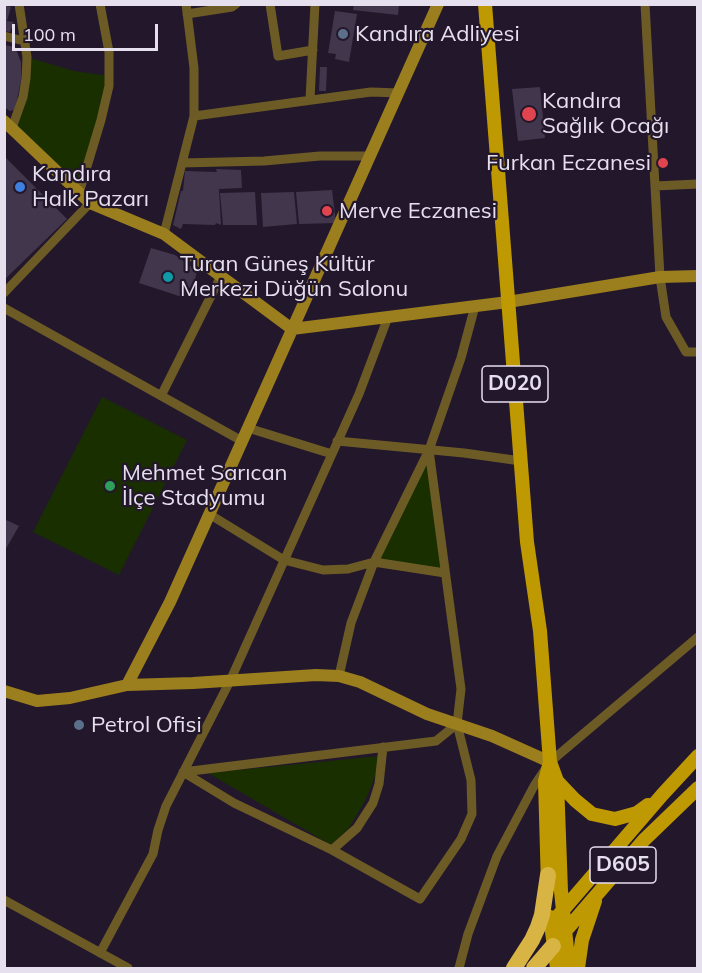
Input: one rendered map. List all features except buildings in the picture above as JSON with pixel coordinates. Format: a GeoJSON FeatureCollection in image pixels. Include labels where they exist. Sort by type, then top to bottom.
{"type":"FeatureCollection","features":[{"type":"Feature","properties":{"kind":"highway"},"geometry":{"type":"LineString","coordinates":[[514,969],[538,927],[548,875]]}},
{"type":"Feature","properties":{"kind":"highway","name":"D605"},"geometry":{"type":"LineString","coordinates":[[514,969],[558,928]]}},
{"type":"Feature","properties":{"kind":"highway"},"geometry":{"type":"LineString","coordinates":[[534,969],[553,946]]}},
{"type":"Feature","properties":{"kind":"main road","name":"D020"},"geometry":{"type":"LineString","coordinates":[[485,4],[527,542],[540,631],[550,762],[557,782],[563,908]]}},
{"type":"Feature","properties":{"kind":"main road","name":"D605"},"geometry":{"type":"LineString","coordinates":[[553,946],[563,908],[698,756]]}},
{"type":"Feature","properties":{"kind":"main road","name":"D020"},"geometry":{"type":"LineString","coordinates":[[550,762],[545,781],[548,875],[569,969]]}},
{"type":"Feature","properties":{"kind":"main road"},"geometry":{"type":"LineString","coordinates":[[557,782],[592,814],[615,819],[637,813],[662,795]]}},
{"type":"Feature","properties":{"kind":"main road","name":"D605"},"geometry":{"type":"LineString","coordinates":[[558,928],[598,894],[644,840],[698,788]]}},
{"type":"Feature","properties":{"kind":"main road"},"geometry":{"type":"LineString","coordinates":[[578,969],[582,940],[598,894]]}},
{"type":"Feature","properties":{"kind":"main road"},"geometry":{"type":"LineString","coordinates":[[553,946],[557,969]]}},
{"type":"Feature","properties":{"kind":"street"},"geometry":{"type":"LineString","coordinates":[[19,4],[27,57],[26,78],[22,97],[8,124],[90,203],[164,234],[292,329],[508,302],[660,277],[698,276]]}},
{"type":"Feature","properties":{"kind":"street"},"geometry":{"type":"LineString","coordinates":[[79,193],[109,86],[109,52],[100,4]]}},
{"type":"Feature","properties":{"kind":"street"},"geometry":{"type":"LineString","coordinates":[[164,234],[194,116],[194,68],[186,9],[232,7],[236,4]]}},
{"type":"Feature","properties":{"kind":"street"},"geometry":{"type":"LineString","coordinates":[[270,4],[278,56],[313,50]]}},
{"type":"Feature","properties":{"kind":"street"},"geometry":{"type":"LineString","coordinates":[[310,99],[315,4]]}},
{"type":"Feature","properties":{"kind":"street"},"geometry":{"type":"LineString","coordinates":[[127,685],[170,602],[438,4]]}},
{"type":"Feature","properties":{"kind":"street"},"geometry":{"type":"LineString","coordinates":[[645,4],[660,277],[666,317],[686,352],[698,352]]}},
{"type":"Feature","properties":{"kind":"street"},"geometry":{"type":"LineString","coordinates":[[4,36],[24,41]]}},
{"type":"Feature","properties":{"kind":"street"},"geometry":{"type":"LineString","coordinates":[[194,116],[371,92],[399,93]]}},
{"type":"Feature","properties":{"kind":"street"},"geometry":{"type":"LineString","coordinates":[[182,163],[264,162],[320,156],[370,156]]}},
{"type":"Feature","properties":{"kind":"street"},"geometry":{"type":"LineString","coordinates":[[655,186],[698,184]]}},
{"type":"Feature","properties":{"kind":"street"},"geometry":{"type":"LineString","coordinates":[[4,293],[90,203]]}},
{"type":"Feature","properties":{"kind":"street"},"geometry":{"type":"LineString","coordinates":[[161,396],[221,276]]}},
{"type":"Feature","properties":{"kind":"street"},"geometry":{"type":"LineString","coordinates":[[339,676],[351,623],[374,562],[429,450],[461,358],[475,306]]}},
{"type":"Feature","properties":{"kind":"street"},"geometry":{"type":"LineString","coordinates":[[4,308],[242,441]]}},
{"type":"Feature","properties":{"kind":"street"},"geometry":{"type":"LineString","coordinates":[[100,953],[153,854],[164,814],[230,681],[359,393],[388,317]]}},
{"type":"Feature","properties":{"kind":"street"},"geometry":{"type":"LineString","coordinates":[[248,428],[332,454]]}},
{"type":"Feature","properties":{"kind":"street"},"geometry":{"type":"LineString","coordinates":[[338,441],[521,461]]}},
{"type":"Feature","properties":{"kind":"street"},"geometry":{"type":"LineString","coordinates":[[183,772],[234,803],[332,850],[420,899],[460,839],[472,814],[471,780],[457,724],[460,689],[429,450]]}},
{"type":"Feature","properties":{"kind":"street"},"geometry":{"type":"LineString","coordinates":[[209,514],[284,560],[323,570],[348,569],[374,562],[445,573]]}},
{"type":"Feature","properties":{"kind":"street"},"geometry":{"type":"LineString","coordinates":[[459,969],[468,934],[497,856],[534,786],[550,762],[698,637]]}},
{"type":"Feature","properties":{"kind":"street"},"geometry":{"type":"LineString","coordinates":[[4,691],[37,701],[70,698],[127,685],[316,675],[339,676],[360,682],[427,714],[492,736],[550,762]]}},
{"type":"Feature","properties":{"kind":"street"},"geometry":{"type":"LineString","coordinates":[[183,772],[436,741],[457,724]]}},
{"type":"Feature","properties":{"kind":"street"},"geometry":{"type":"LineString","coordinates":[[332,850],[357,828],[373,803],[379,784],[383,747]]}},
{"type":"Feature","properties":{"kind":"street"},"geometry":{"type":"LineString","coordinates":[[4,900],[128,969]]}},
{"type":"Feature","properties":{"kind":"green space"},"geometry":{"type":"Polygon","coordinates":[[[27,57],[74,71],[109,76],[79,193],[12,128],[27,57]]]}},
{"type":"Feature","properties":{"kind":"green space","name":"Mehmet Sarıcan İlçe Stadyumu"},"geometry":{"type":"Polygon","coordinates":[[[102,397],[187,440],[119,575],[33,532],[102,397]]]}},
{"type":"Feature","properties":{"kind":"green space"},"geometry":{"type":"Polygon","coordinates":[[[429,450],[445,573],[374,562],[429,450]]]}},
{"type":"Feature","properties":{"kind":"green space"},"geometry":{"type":"Polygon","coordinates":[[[379,756],[377,772],[365,801],[349,828],[331,845],[208,773],[379,756]]]}},
{"type":"Feature","properties":{"kind":"place","name":"Kandıra Adliyesi"},"geometry":{"type":"Point","coordinates":[343,34]}},
{"type":"Feature","properties":{"kind":"place","name":"Kandıra Sağlık Ocağı"},"geometry":{"type":"Point","coordinates":[529,114]}},
{"type":"Feature","properties":{"kind":"place","name":"Furkan Eczanesi"},"geometry":{"type":"Point","coordinates":[663,163]}},
{"type":"Feature","properties":{"kind":"place","name":"Kandıra Halk Pazarı"},"geometry":{"type":"Point","coordinates":[20,187]}},
{"type":"Feature","properties":{"kind":"place","name":"Merve Eczanesi"},"geometry":{"type":"Point","coordinates":[327,211]}},
{"type":"Feature","properties":{"kind":"place","name":"Turan Güneş Kültür Merkezi Düğün Salonu"},"geometry":{"type":"Point","coordinates":[168,277]}},
{"type":"Feature","properties":{"kind":"place","name":"Mehmet Sarıcan İlçe Stadyumu"},"geometry":{"type":"Point","coordinates":[110,486]}},
{"type":"Feature","properties":{"kind":"place","name":"Petrol Ofisi"},"geometry":{"type":"Point","coordinates":[79,725]}}]}
